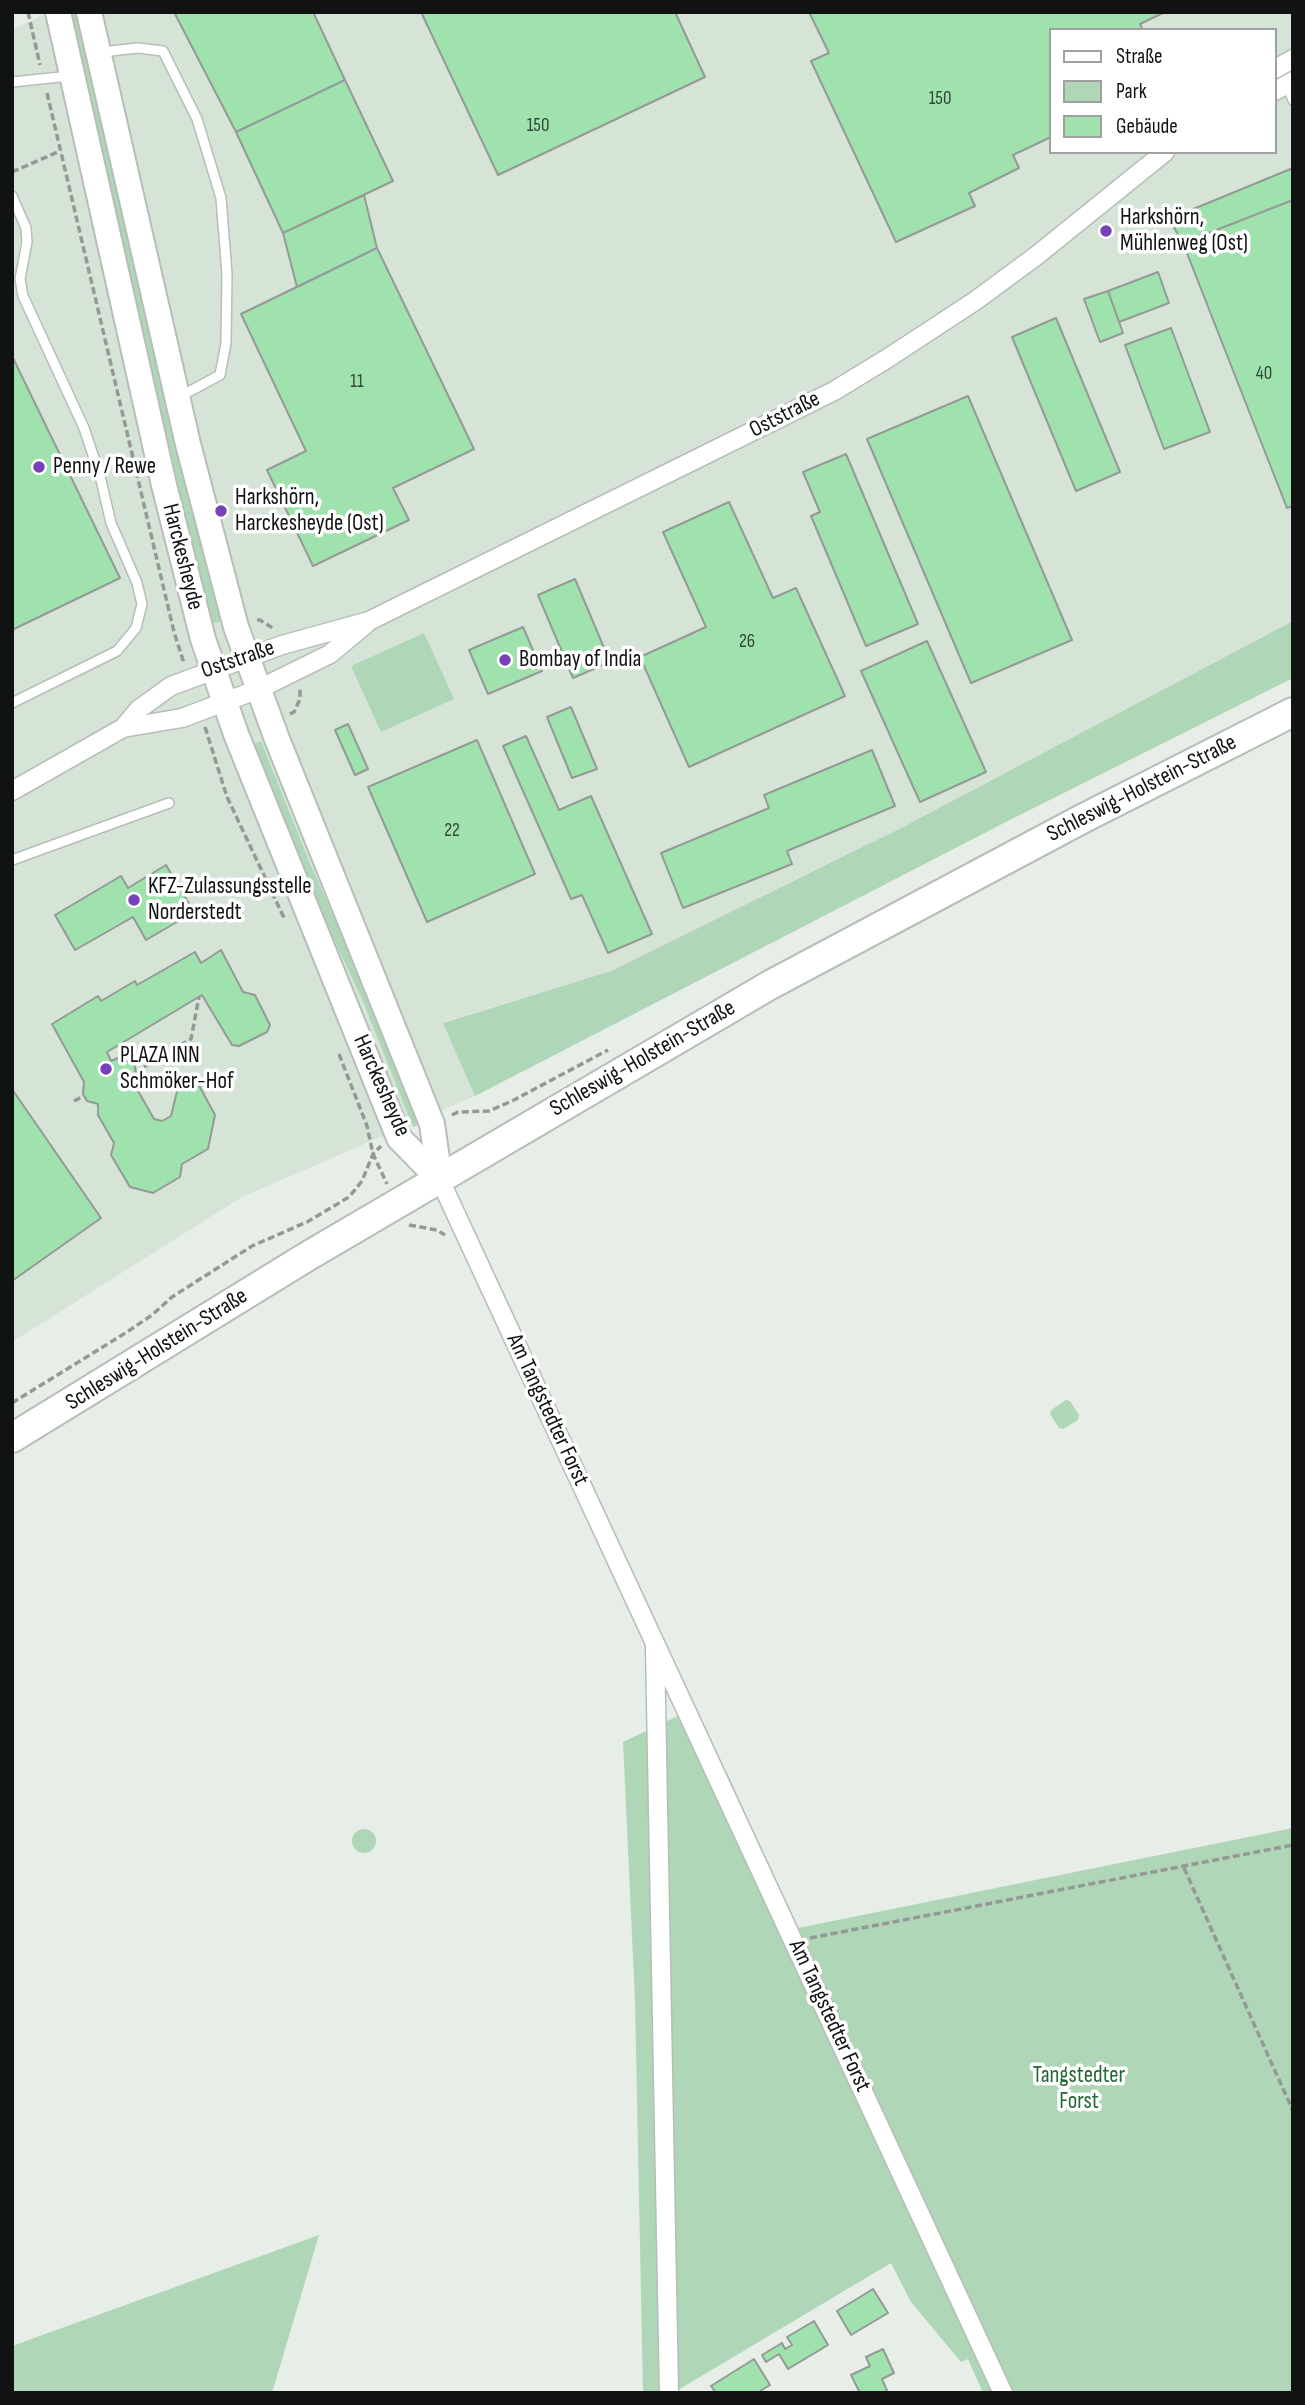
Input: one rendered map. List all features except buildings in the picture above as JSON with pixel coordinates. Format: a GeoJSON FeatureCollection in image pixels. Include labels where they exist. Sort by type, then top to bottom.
{"type":"FeatureCollection","features":[{"type":"Feature","properties":{"kind":"main road","name":"Harckesheyde"},"geometry":{"type":"LineString","coordinates":[[58,12],[164,485],[203,639],[225,702],[399,1138],[440,1180]]}},
{"type":"Feature","properties":{"kind":"main road","name":"Harckesheyde"},"geometry":{"type":"LineString","coordinates":[[89,12],[178,398],[236,627],[432,1124],[440,1180]]}},
{"type":"Feature","properties":{"kind":"main road","name":"Schleswig-Holstein-Straße"},"geometry":{"type":"LineString","coordinates":[[12,1438],[308,1256],[770,985],[1083,819],[1293,712]]}},
{"type":"Feature","properties":{"kind":"street"},"geometry":{"type":"LineString","coordinates":[[1277,68],[1293,59]]}},
{"type":"Feature","properties":{"kind":"street","name":"Oststraße"},"geometry":{"type":"LineString","coordinates":[[123,728],[139,709],[171,686],[321,632],[369,621],[845,384],[975,301],[1036,256],[1163,154]]}},
{"type":"Feature","properties":{"kind":"street","name":"Oststraße"},"geometry":{"type":"LineString","coordinates":[[12,791],[123,728],[182,718],[259,690],[330,654],[369,621]]}},
{"type":"Feature","properties":{"kind":"street","name":"Am Tangstedter Forst"},"geometry":{"type":"LineString","coordinates":[[440,1180],[1003,2393]]}},
{"type":"Feature","properties":{"kind":"street","name":"Am Tangstedter Forst"},"geometry":{"type":"LineString","coordinates":[[655,1640],[669,2393]]}},
{"type":"Feature","properties":{"kind":"lane"},"geometry":{"type":"LineString","coordinates":[[98,52],[138,48],[163,51],[197,119],[221,198],[227,274],[226,343],[220,375],[178,398]]}},
{"type":"Feature","properties":{"kind":"lane"},"geometry":{"type":"LineString","coordinates":[[12,82],[72,76]]}},
{"type":"Feature","properties":{"kind":"lane"},"geometry":{"type":"LineString","coordinates":[[12,196],[26,228],[27,242],[20,279],[23,296],[84,428],[100,476],[111,523],[137,583],[142,604],[136,628],[117,651],[12,703]]}},
{"type":"Feature","properties":{"kind":"lane"},"geometry":{"type":"LineString","coordinates":[[12,860],[169,803]]}},
{"type":"Feature","properties":{"kind":"path"},"geometry":{"type":"LineString","coordinates":[[28,12],[174,632],[184,664]]}},
{"type":"Feature","properties":{"kind":"path"},"geometry":{"type":"LineString","coordinates":[[12,172],[60,150]]}},
{"type":"Feature","properties":{"kind":"path"},"geometry":{"type":"LineString","coordinates":[[254,621],[260,620],[272,626],[278,636]]}},
{"type":"Feature","properties":{"kind":"path"},"geometry":{"type":"LineString","coordinates":[[288,714],[294,712],[300,699],[300,688]]}},
{"type":"Feature","properties":{"kind":"path"},"geometry":{"type":"LineString","coordinates":[[203,720],[227,797],[289,928]]}},
{"type":"Feature","properties":{"kind":"path"},"geometry":{"type":"LineString","coordinates":[[135,1072],[191,1039],[199,998]]}},
{"type":"Feature","properties":{"kind":"path"},"geometry":{"type":"LineString","coordinates":[[338,1051],[367,1126],[373,1154],[384,1178]]}},
{"type":"Feature","properties":{"kind":"path"},"geometry":{"type":"LineString","coordinates":[[74,1101],[84,1096]]}},
{"type":"Feature","properties":{"kind":"path"},"geometry":{"type":"LineString","coordinates":[[453,1115],[458,1112]]}},
{"type":"Feature","properties":{"kind":"path"},"geometry":{"type":"LineString","coordinates":[[12,1403],[127,1332],[172,1297],[242,1253],[307,1222],[349,1197],[362,1181],[373,1154],[381,1145]]}},
{"type":"Feature","properties":{"kind":"path"},"geometry":{"type":"LineString","coordinates":[[405,1219],[409,1225],[437,1230],[473,1251]]}},
{"type":"Feature","properties":{"kind":"path"},"geometry":{"type":"LineString","coordinates":[[794,1941],[1293,1845]]}},
{"type":"Feature","properties":{"kind":"path"},"geometry":{"type":"LineString","coordinates":[[1184,1868],[1293,2111]]}},
{"type":"Feature","properties":{"kind":"shaded area"},"geometry":{"type":"Polygon","coordinates":[[[48,12],[1293,12],[1293,621],[903,827],[611,971],[444,1022],[475,1096],[242,1197],[12,1342],[12,30],[48,12]]]}},
{"type":"Feature","properties":{"kind":"green space"},"geometry":{"type":"Polygon","coordinates":[[[68,12],[81,12],[226,620],[211,624],[68,12]]]}},
{"type":"Feature","properties":{"kind":"green space"},"geometry":{"type":"Polygon","coordinates":[[[1293,621],[1293,678],[1004,823],[475,1096],[443,1023],[611,971],[903,827],[1293,621]]]}},
{"type":"Feature","properties":{"kind":"green space"},"geometry":{"type":"Polygon","coordinates":[[[424,633],[454,699],[381,732],[351,666],[424,633]]]}},
{"type":"Feature","properties":{"kind":"green space"},"geometry":{"type":"Polygon","coordinates":[[[261,741],[309,861],[370,994],[423,1123],[413,1127],[362,999],[299,865],[251,745],[261,741]]]}},
{"type":"Feature","properties":{"kind":"green space"},"geometry":{"type":"Polygon","coordinates":[[[1066,1400],[1070,1401],[1079,1415],[1078,1420],[1063,1429],[1059,1428],[1050,1414],[1051,1410],[1066,1400]]]}},
{"type":"Feature","properties":{"kind":"green space","name":"Tangstedter Forst"},"geometry":{"type":"Polygon","coordinates":[[[680,1715],[727,1773],[798,1928],[1293,1828],[1293,2393],[983,2393],[968,2359],[961,2362],[911,2302],[891,2263],[673,2393],[643,2393],[635,2000],[623,1742],[680,1715]]]}},
{"type":"Feature","properties":{"kind":"green space"},"geometry":{"type":"Polygon","coordinates":[[[359,1829],[369,1829],[376,1836],[376,1846],[369,1853],[359,1853],[352,1846],[352,1836],[359,1829]]]}},
{"type":"Feature","properties":{"kind":"green space"},"geometry":{"type":"Polygon","coordinates":[[[319,2235],[272,2393],[12,2393],[12,2346],[319,2235]]]}},
{"type":"Feature","properties":{"kind":"place","name":"Harkshörn, Mühlenweg (Ost)"},"geometry":{"type":"Point","coordinates":[1106,231]}},
{"type":"Feature","properties":{"kind":"place","name":"Penny / Rewe"},"geometry":{"type":"Point","coordinates":[39,467]}},
{"type":"Feature","properties":{"kind":"place","name":"Harkshörn, Harckesheyde (Ost)"},"geometry":{"type":"Point","coordinates":[221,511]}},
{"type":"Feature","properties":{"kind":"place","name":"Bombay of India"},"geometry":{"type":"Point","coordinates":[505,660]}},
{"type":"Feature","properties":{"kind":"place","name":"KFZ-Zulassungsstelle Norderstedt"},"geometry":{"type":"Point","coordinates":[134,900]}},
{"type":"Feature","properties":{"kind":"place","name":"PLAZA INN Schmöker-Hof"},"geometry":{"type":"Point","coordinates":[106,1069]}}]}
